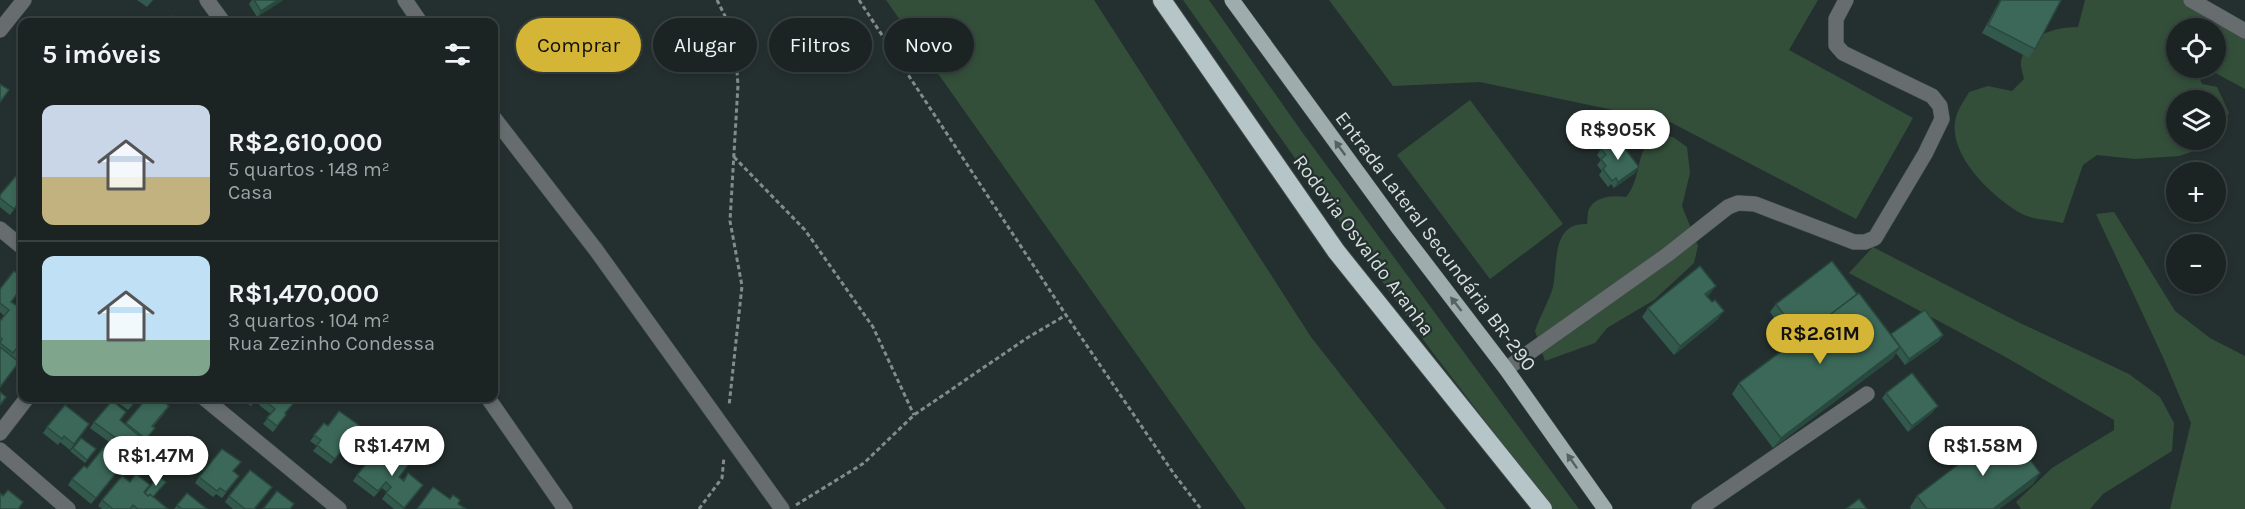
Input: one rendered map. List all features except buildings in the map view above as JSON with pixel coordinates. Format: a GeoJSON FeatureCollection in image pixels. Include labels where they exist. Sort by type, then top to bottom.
{"type":"FeatureCollection","features":[{"type":"Feature","properties":{"kind":"highway","name":"Rodovia Osvaldo Aranha"},"geometry":{"type":"LineString","coordinates":[[1162,0],[1336,251],[1543,509]]}},
{"type":"Feature","properties":{"kind":"main road","name":"Entrada Lateral Secundária BR-290"},"geometry":{"type":"LineString","coordinates":[[1232,0],[1399,229],[1506,369],[1605,509]]}},
{"type":"Feature","properties":{"kind":"street"},"geometry":{"type":"LineString","coordinates":[[207,0],[220,18]]}},
{"type":"Feature","properties":{"kind":"street"},"geometry":{"type":"LineString","coordinates":[[405,0],[417,18]]}},
{"type":"Feature","properties":{"kind":"street"},"geometry":{"type":"LineString","coordinates":[[1506,369],[1667,255],[1728,207],[1738,203],[1755,204],[1854,242],[1865,242],[1875,238],[1925,154],[1942,119],[1940,106],[1932,96],[1843,53],[1836,45],[1836,19],[1846,0]]}},
{"type":"Feature","properties":{"kind":"street"},"geometry":{"type":"LineString","coordinates":[[2191,0],[2245,31]]}},
{"type":"Feature","properties":{"kind":"street"},"geometry":{"type":"LineString","coordinates":[[0,30],[19,2]]}},
{"type":"Feature","properties":{"kind":"street"},"geometry":{"type":"LineString","coordinates":[[498,123],[596,250],[782,509]]}},
{"type":"Feature","properties":{"kind":"street"},"geometry":{"type":"LineString","coordinates":[[0,229],[18,245]]}},
{"type":"Feature","properties":{"kind":"street"},"geometry":{"type":"LineString","coordinates":[[1700,509],[1867,394]]}},
{"type":"Feature","properties":{"kind":"street"},"geometry":{"type":"LineString","coordinates":[[0,434],[24,402]]}},
{"type":"Feature","properties":{"kind":"street"},"geometry":{"type":"LineString","coordinates":[[209,402],[339,509]]}},
{"type":"Feature","properties":{"kind":"street"},"geometry":{"type":"LineString","coordinates":[[491,402],[565,509]]}},
{"type":"Feature","properties":{"kind":"street"},"geometry":{"type":"LineString","coordinates":[[0,450],[69,509]]}},
{"type":"Feature","properties":{"kind":"path"},"geometry":{"type":"LineString","coordinates":[[699,509],[722,478],[742,286],[730,221],[738,85],[734,34],[717,0]]}},
{"type":"Feature","properties":{"kind":"path"},"geometry":{"type":"LineString","coordinates":[[859,0],[1066,315],[1174,474],[1201,509]]}},
{"type":"Feature","properties":{"kind":"path"},"geometry":{"type":"LineString","coordinates":[[734,157],[805,230],[873,327],[914,415]]}},
{"type":"Feature","properties":{"kind":"path"},"geometry":{"type":"LineString","coordinates":[[790,509],[864,463],[914,415],[1027,338],[1066,315]]}},
{"type":"Feature","properties":{"kind":"green space"},"geometry":{"type":"Polygon","coordinates":[[[886,0],[1094,0],[1311,337],[1446,509],[1246,509],[937,72],[974,72],[974,18],[899,18],[886,0]]]}},
{"type":"Feature","properties":{"kind":"green space"},"geometry":{"type":"Polygon","coordinates":[[[1183,0],[1209,0],[1302,132],[1579,509],[1553,509],[1430,349],[1183,0]]]}},
{"type":"Feature","properties":{"kind":"green space"},"geometry":{"type":"Polygon","coordinates":[[[1329,0],[1818,0],[1789,50],[1913,118],[1856,219],[1670,122],[1480,82],[1393,86],[1329,0]]]}},
{"type":"Feature","properties":{"kind":"green space"},"geometry":{"type":"Polygon","coordinates":[[[2085,0],[2191,0],[2220,18],[2166,18],[2166,78],[2199,78],[2202,84],[2217,87],[2218,90],[2166,90],[2166,150],[2198,150],[2179,156],[2135,159],[2097,155],[2083,165],[2063,223],[2022,214],[1985,186],[1974,173],[1958,145],[1955,131],[1956,117],[1969,92],[1988,86],[2012,91],[2024,79],[2021,61],[2024,52],[2036,39],[2051,31],[2078,27],[2085,0]]]}},
{"type":"Feature","properties":{"kind":"green space"},"geometry":{"type":"Polygon","coordinates":[[[2226,21],[2245,33],[2245,89],[2225,78],[2226,21]]]}},
{"type":"Feature","properties":{"kind":"green space"},"geometry":{"type":"Polygon","coordinates":[[[1470,100],[1563,224],[1490,279],[1397,155],[1470,100]]]}},
{"type":"Feature","properties":{"kind":"green space"},"geometry":{"type":"Polygon","coordinates":[[[1656,135],[1673,137],[1687,147],[1690,173],[1682,206],[1698,246],[1694,263],[1654,300],[1607,328],[1595,343],[1545,361],[1535,331],[1553,287],[1556,256],[1562,237],[1575,225],[1587,224],[1589,209],[1596,201],[1611,196],[1626,197],[1635,181],[1644,148],[1656,135]]]}},
{"type":"Feature","properties":{"kind":"green space"},"geometry":{"type":"Polygon","coordinates":[[[2114,212],[2175,311],[2210,338],[2245,356],[2245,509],[2170,509],[2191,423],[2096,214],[2114,212]]]}},
{"type":"Feature","properties":{"kind":"green space"},"geometry":{"type":"Polygon","coordinates":[[[1873,247],[2016,321],[2129,374],[2160,397],[2174,423],[2172,451],[2103,494],[2090,509],[2021,509],[2016,502],[2052,468],[2114,430],[2114,420],[2002,355],[1849,273],[1873,247]]]}}]}
